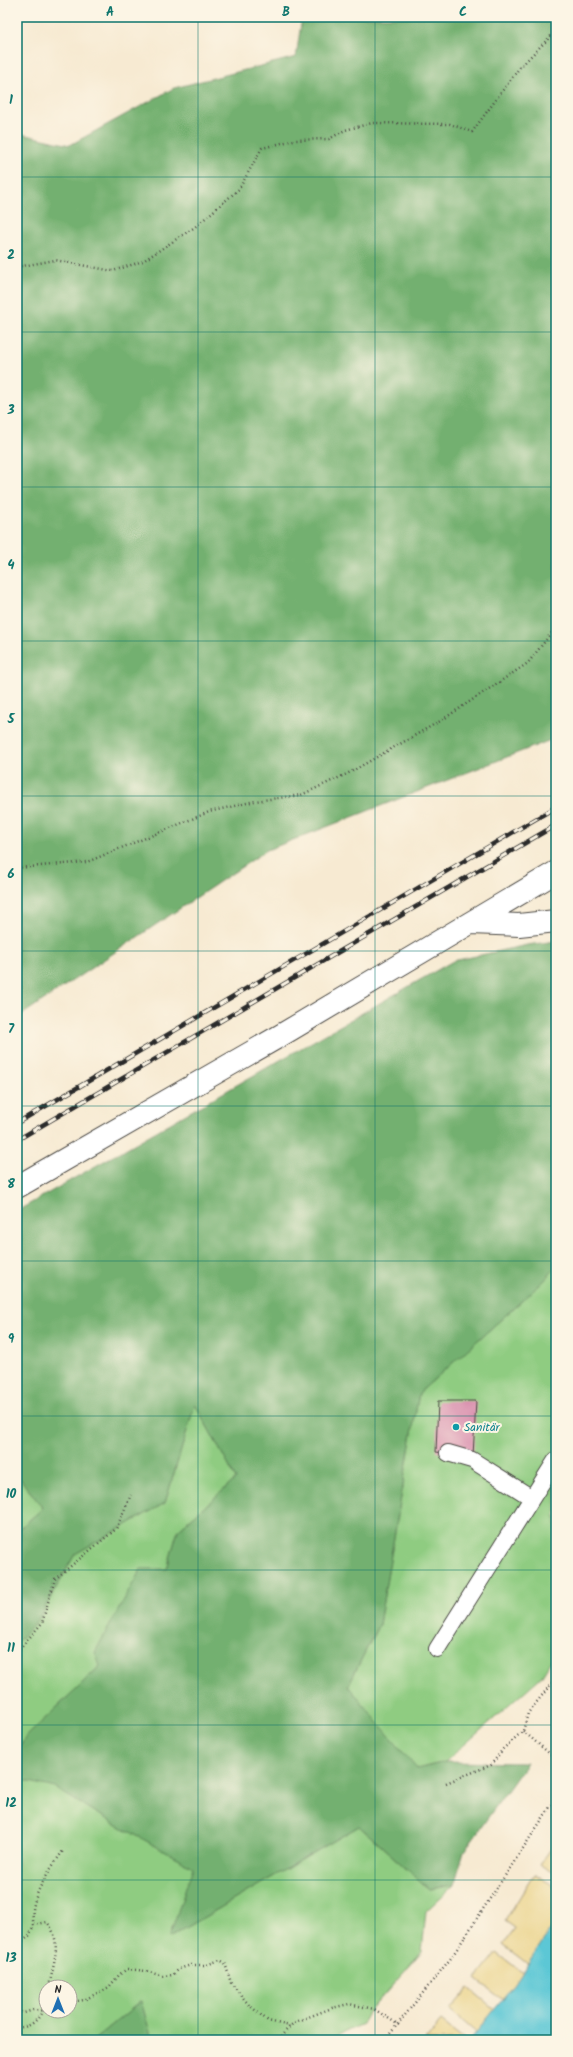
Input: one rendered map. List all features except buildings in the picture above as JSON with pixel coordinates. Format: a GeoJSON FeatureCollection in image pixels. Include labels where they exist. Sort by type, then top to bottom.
{"type":"FeatureCollection","features":[{"type":"Feature","properties":{"kind":"street"},"geometry":{"type":"LineString","coordinates":[[17,1187],[278,1037],[556,872]]}},
{"type":"Feature","properties":{"kind":"street"},"geometry":{"type":"LineString","coordinates":[[471,922],[520,925],[556,921]]}},
{"type":"Feature","properties":{"kind":"lane"},"geometry":{"type":"LineString","coordinates":[[448,1453],[472,1460],[532,1498]]}},
{"type":"Feature","properties":{"kind":"lane"},"geometry":{"type":"LineString","coordinates":[[437,1649],[556,1460]]}},
{"type":"Feature","properties":{"kind":"path"},"geometry":{"type":"LineString","coordinates":[[17,267],[55,260],[113,271],[143,262],[194,227],[239,189],[262,148],[294,140],[329,139],[344,130],[372,123],[450,124],[472,132],[520,67],[556,31]]}},
{"type":"Feature","properties":{"kind":"path"},"geometry":{"type":"LineString","coordinates":[[17,868],[87,862],[209,812],[255,802],[301,795],[347,774],[442,720],[528,663],[556,627]]}},
{"type":"Feature","properties":{"kind":"path"},"geometry":{"type":"LineString","coordinates":[[17,1652],[42,1623],[55,1579],[116,1529],[131,1495]]}},
{"type":"Feature","properties":{"kind":"path"},"geometry":{"type":"LineString","coordinates":[[446,1783],[491,1765],[503,1749],[523,1731],[528,1712],[556,1678]]}},
{"type":"Feature","properties":{"kind":"path"},"geometry":{"type":"LineString","coordinates":[[523,1731],[556,1759]]}},
{"type":"Feature","properties":{"kind":"path"},"geometry":{"type":"LineString","coordinates":[[385,2040],[451,1958],[556,1798]]}},
{"type":"Feature","properties":{"kind":"path"},"geometry":{"type":"LineString","coordinates":[[17,1947],[29,1936],[34,1925],[32,1916],[41,1883],[63,1851]]}},
{"type":"Feature","properties":{"kind":"path"},"geometry":{"type":"LineString","coordinates":[[34,1925],[47,1922],[54,1931],[56,1948],[50,1979]]}},
{"type":"Feature","properties":{"kind":"path"},"geometry":{"type":"LineString","coordinates":[[78,2001],[84,2000],[109,1987],[120,1974],[127,1969],[146,1971],[162,1976],[168,1976],[173,1975],[179,1969],[190,1965],[206,1965],[220,1960],[225,1963],[231,1983],[248,2005],[268,2021],[290,2026]]}},
{"type":"Feature","properties":{"kind":"path"},"geometry":{"type":"LineString","coordinates":[[278,2040],[290,2026],[332,2008],[349,2004],[374,2009],[398,2025]]}},
{"type":"Feature","properties":{"kind":"path"},"geometry":{"type":"LineString","coordinates":[[17,2011],[24,2013],[32,2010],[38,2011]]}},
{"type":"Feature","properties":{"kind":"path"},"geometry":{"type":"LineString","coordinates":[[17,2027],[38,2019]]}},
{"type":"Feature","properties":{"kind":"green space"},"geometry":{"type":"Polygon","coordinates":[[[302,17],[556,17],[556,738],[267,850],[17,1018],[17,133],[70,145],[174,88],[296,57],[302,17]]]}},
{"type":"Feature","properties":{"kind":"green space"},"geometry":{"type":"Polygon","coordinates":[[[556,941],[556,1267],[545,1280],[419,1393],[379,1624],[348,1686],[417,1769],[445,1762],[527,1763],[464,1851],[454,1885],[429,1889],[359,1826],[169,1938],[193,1867],[96,1813],[55,1788],[17,1779],[17,1751],[26,1737],[100,1666],[95,1652],[141,1569],[167,1569],[178,1530],[236,1479],[195,1404],[165,1503],[75,1554],[38,1620],[17,1642],[17,1531],[43,1508],[17,1475],[17,1211],[453,961],[527,945],[556,941]]]}},
{"type":"Feature","properties":{"kind":"green space"},"geometry":{"type":"Polygon","coordinates":[[[556,1267],[556,1652],[541,1677],[445,1762],[417,1769],[370,1759],[348,1686],[379,1624],[419,1393],[545,1280],[556,1267]]]}},
{"type":"Feature","properties":{"kind":"green space"},"geometry":{"type":"Polygon","coordinates":[[[195,1404],[236,1479],[178,1530],[167,1569],[100,1666],[26,1737],[17,1751],[17,1642],[38,1620],[75,1554],[165,1503],[195,1404]]]}},
{"type":"Feature","properties":{"kind":"green space"},"geometry":{"type":"Polygon","coordinates":[[[17,1475],[43,1508],[17,1531],[17,1475]]]}},
{"type":"Feature","properties":{"kind":"green space"},"geometry":{"type":"Polygon","coordinates":[[[17,1779],[55,1787],[96,1813],[194,1867],[169,1938],[359,1826],[429,1889],[454,1885],[426,1911],[422,1952],[368,2013],[362,2024],[328,2040],[152,2040],[141,2001],[94,2040],[17,2040],[17,1779]]]}},
{"type":"Feature","properties":{"kind":"green space"},"geometry":{"type":"Polygon","coordinates":[[[141,2001],[152,2040],[94,2040],[141,2001]]]}},
{"type":"Feature","properties":{"kind":"sand"},"geometry":{"type":"Polygon","coordinates":[[[556,1842],[556,1874],[540,1864],[556,1842]]]}},
{"type":"Feature","properties":{"kind":"sand"},"geometry":{"type":"Polygon","coordinates":[[[534,1874],[556,1887],[556,2040],[480,2036],[450,2010],[469,1988],[499,2013],[507,2003],[476,1979],[497,1953],[527,1976],[533,1968],[503,1945],[515,1928],[505,1921],[534,1874]]]}},
{"type":"Feature","properties":{"kind":"sand"},"geometry":{"type":"Polygon","coordinates":[[[441,2021],[465,2040],[426,2040],[441,2021]]]}},
{"type":"Feature","properties":{"kind":"water"},"geometry":{"type":"Polygon","coordinates":[[[556,1921],[556,2040],[470,2040],[515,1984],[556,1921]]]}},
{"type":"Feature","properties":{"kind":"railway"},"geometry":{"type":"LineString","coordinates":[[17,1123],[556,807]]}},
{"type":"Feature","properties":{"kind":"railway"},"geometry":{"type":"LineString","coordinates":[[17,1140],[556,825]]}},
{"type":"Feature","properties":{"kind":"place","name":"Sanitär"},"geometry":{"type":"Point","coordinates":[456,1427]}}]}
